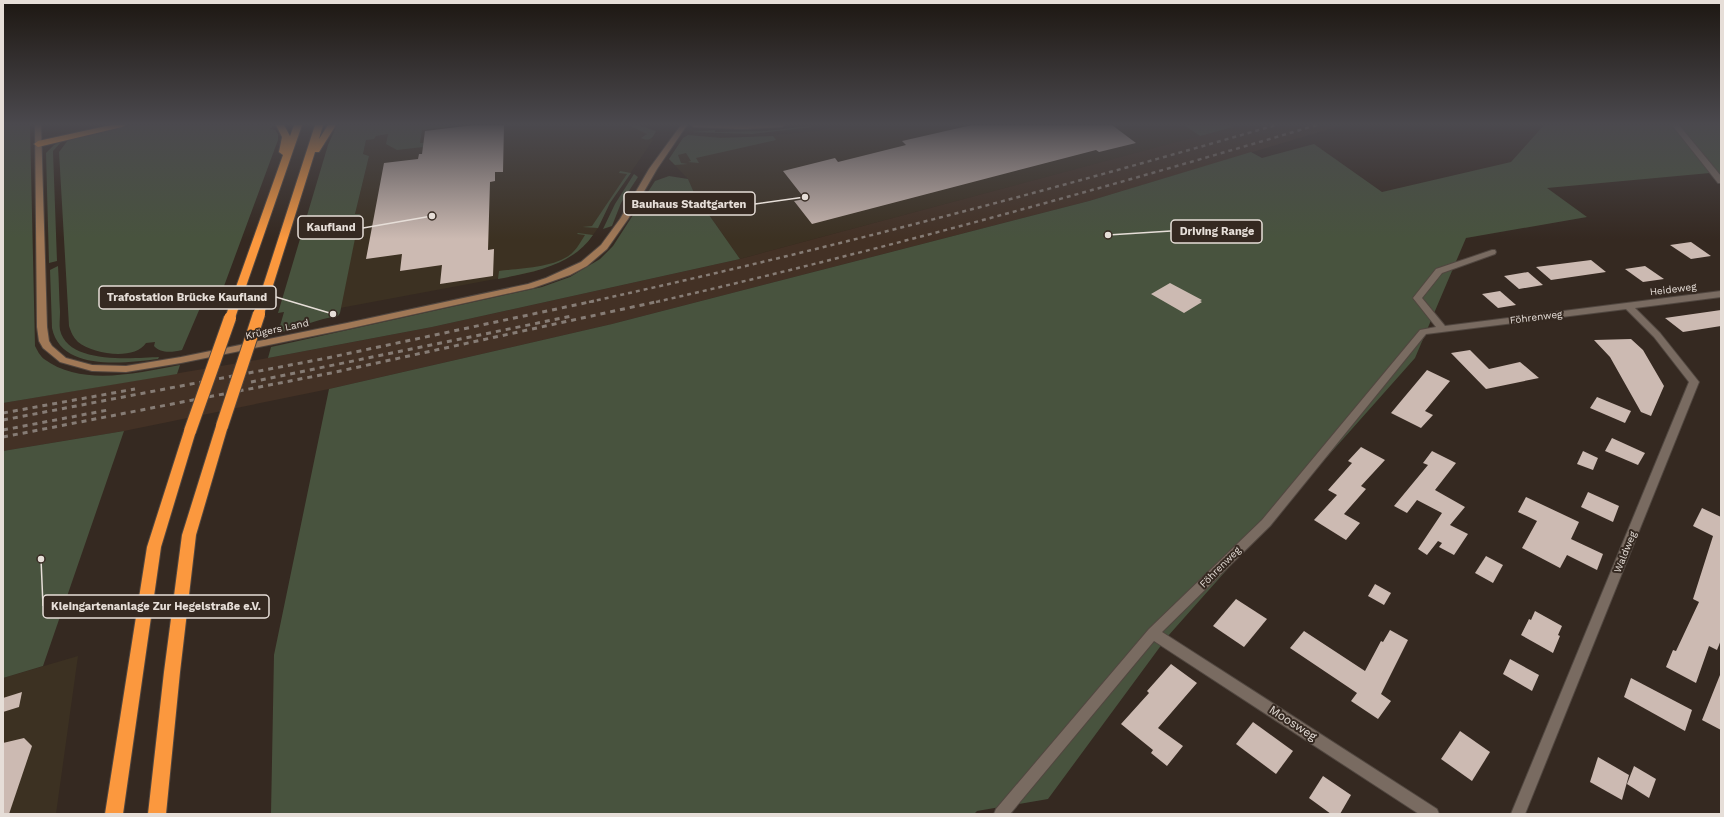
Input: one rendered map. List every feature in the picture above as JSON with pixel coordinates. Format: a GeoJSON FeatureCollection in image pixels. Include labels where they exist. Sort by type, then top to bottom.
{"type":"FeatureCollection","features":[{"type":"Feature","properties":{"kind":"highway"},"geometry":{"type":"LineString","coordinates":[[280,176],[282,163]]}},
{"type":"Feature","properties":{"kind":"highway"},"geometry":{"type":"LineString","coordinates":[[114,814],[154,547],[190,431],[285,163]]}},
{"type":"Feature","properties":{"kind":"highway"},"geometry":{"type":"LineString","coordinates":[[157,814],[172,672],[189,535],[222,426],[308,163]]}},
{"type":"Feature","properties":{"kind":"street","name":"Krügers Land"},"geometry":{"type":"LineString","coordinates":[[38,163],[42,327],[44,341],[53,353],[63,360],[74,364],[92,368],[126,369],[181,360],[362,323],[530,286],[567,273],[584,264],[604,247],[624,219],[657,163]]}},
{"type":"Feature","properties":{"kind":"street"},"geometry":{"type":"LineString","coordinates":[[1706,163],[1721,181]]}},
{"type":"Feature","properties":{"kind":"street"},"geometry":{"type":"LineString","coordinates":[[1443,329],[1417,298],[1439,271],[1492,252]]}},
{"type":"Feature","properties":{"kind":"street","name":"Heideweg"},"geometry":{"type":"LineString","coordinates":[[1628,306],[1721,294]]}},
{"type":"Feature","properties":{"kind":"street","name":"Föhrenweg"},"geometry":{"type":"LineString","coordinates":[[1001,814],[1153,633],[1266,522],[1423,332],[1628,306]]}},
{"type":"Feature","properties":{"kind":"street","name":"Waldweg"},"geometry":{"type":"LineString","coordinates":[[1518,814],[1694,382],[1657,335],[1628,306]]}},
{"type":"Feature","properties":{"kind":"street","name":"Moosweg"},"geometry":{"type":"LineString","coordinates":[[1153,633],[1432,814]]}},
{"type":"Feature","properties":{"kind":"shaded area"},"geometry":{"type":"Polygon","coordinates":[[[367,163],[637,163],[610,203],[598,228],[587,243],[565,260],[533,272],[340,308],[360,214],[355,214],[367,163]]]}},
{"type":"Feature","properties":{"kind":"shaded area"},"geometry":{"type":"Polygon","coordinates":[[[673,163],[1099,163],[740,259],[695,195],[688,179],[673,163]]]}},
{"type":"Feature","properties":{"kind":"shaded area"},"geometry":{"type":"Polygon","coordinates":[[[1097,163],[1216,163],[1089,201],[612,324],[329,389],[124,431],[3,451],[3,403],[268,358],[432,327],[740,259],[1097,163]]]}},
{"type":"Feature","properties":{"kind":"shaded area"},"geometry":{"type":"Polygon","coordinates":[[[78,656],[56,814],[3,814],[3,678],[78,656]]]}},
{"type":"Feature","properties":{"kind":"green space"},"geometry":{"type":"Polygon","coordinates":[[[3,163],[31,163],[35,346],[40,355],[59,368],[75,373],[92,375],[110,376],[128,374],[180,365],[177,374],[3,403],[3,163]]]}},
{"type":"Feature","properties":{"kind":"green space"},"geometry":{"type":"Polygon","coordinates":[[[46,163],[53,163],[57,261],[49,263],[46,163]]]}},
{"type":"Feature","properties":{"kind":"green space"},"geometry":{"type":"Polygon","coordinates":[[[60,163],[269,163],[217,305],[200,308],[182,350],[171,352],[160,350],[154,346],[155,342],[146,343],[140,349],[123,354],[113,354],[93,350],[78,342],[72,334],[69,326],[60,163]]]}},
{"type":"Feature","properties":{"kind":"green space"},"geometry":{"type":"Polygon","coordinates":[[[323,163],[367,163],[355,214],[360,214],[340,313],[338,316],[322,319],[278,333],[284,312],[278,313],[323,163]]]}},
{"type":"Feature","properties":{"kind":"green space"},"geometry":{"type":"Polygon","coordinates":[[[673,163],[688,164],[675,165],[673,163]]]}},
{"type":"Feature","properties":{"kind":"green space"},"geometry":{"type":"Polygon","coordinates":[[[1214,163],[1341,163],[1382,192],[1506,163],[1721,163],[1721,183],[1710,173],[1547,188],[1587,217],[1466,238],[1415,358],[1168,636],[1048,799],[977,811],[974,814],[271,814],[274,655],[329,389],[612,324],[1089,201],[1214,163]]]}},
{"type":"Feature","properties":{"kind":"green space"},"geometry":{"type":"Polygon","coordinates":[[[620,171],[631,173],[610,203],[598,228],[582,227],[592,226],[627,174],[619,173],[620,171]]]}},
{"type":"Feature","properties":{"kind":"green space"},"geometry":{"type":"Polygon","coordinates":[[[634,174],[638,177],[621,203],[612,226],[603,229],[615,204],[634,174]]]}},
{"type":"Feature","properties":{"kind":"green space"},"geometry":{"type":"Polygon","coordinates":[[[669,176],[688,179],[695,195],[740,259],[432,327],[268,358],[271,347],[542,287],[570,277],[600,259],[613,246],[655,181],[669,176]]]}},
{"type":"Feature","properties":{"kind":"green space"},"geometry":{"type":"Polygon","coordinates":[[[577,234],[593,235],[584,246],[563,261],[525,274],[498,279],[499,271],[549,264],[567,257],[585,235],[577,234]]]}},
{"type":"Feature","properties":{"kind":"green space"},"geometry":{"type":"Polygon","coordinates":[[[58,266],[60,330],[65,341],[75,349],[88,354],[103,357],[159,357],[158,359],[112,363],[96,362],[81,358],[68,352],[58,342],[52,328],[50,270],[58,266]]]}},
{"type":"Feature","properties":{"kind":"green space"},"geometry":{"type":"Polygon","coordinates":[[[124,431],[43,666],[3,678],[3,451],[124,431]]]}},
{"type":"Feature","properties":{"kind":"building"},"geometry":{"type":"Polygon","coordinates":[[[384,163],[503,163],[503,172],[495,172],[495,181],[490,182],[488,250],[494,249],[493,276],[440,284],[442,265],[400,271],[402,254],[366,259],[384,163]]]}},
{"type":"Feature","properties":{"kind":"building"},"geometry":{"type":"Polygon","coordinates":[[[814,163],[1046,163],[812,224],[794,201],[805,199],[783,171],[814,163]]]}},
{"type":"Feature","properties":{"kind":"building"},"geometry":{"type":"Polygon","coordinates":[[[1691,242],[1711,256],[1691,259],[1670,245],[1691,242]]]}},
{"type":"Feature","properties":{"kind":"building"},"geometry":{"type":"Polygon","coordinates":[[[1591,260],[1606,272],[1551,280],[1536,267],[1591,260]]]}},
{"type":"Feature","properties":{"kind":"building"},"geometry":{"type":"Polygon","coordinates":[[[1645,266],[1664,279],[1643,282],[1625,269],[1645,266]]]}},
{"type":"Feature","properties":{"kind":"building"},"geometry":{"type":"Polygon","coordinates":[[[1528,272],[1543,285],[1519,289],[1504,276],[1528,272]]]}},
{"type":"Feature","properties":{"kind":"building"},"geometry":{"type":"Polygon","coordinates":[[[1170,283],[1202,300],[1200,301],[1202,302],[1184,313],[1151,294],[1170,283]]]}},
{"type":"Feature","properties":{"kind":"building"},"geometry":{"type":"Polygon","coordinates":[[[1500,291],[1516,305],[1498,308],[1482,294],[1500,291]]]}},
{"type":"Feature","properties":{"kind":"building"},"geometry":{"type":"Polygon","coordinates":[[[1721,310],[1721,326],[1683,332],[1665,318],[1721,310]]]}},
{"type":"Feature","properties":{"kind":"building"},"geometry":{"type":"Polygon","coordinates":[[[1631,339],[1643,350],[1664,386],[1651,416],[1641,412],[1610,357],[1594,340],[1631,339]]]}},
{"type":"Feature","properties":{"kind":"building"},"geometry":{"type":"Polygon","coordinates":[[[1470,350],[1489,369],[1520,362],[1539,378],[1486,389],[1451,353],[1470,350]]]}},
{"type":"Feature","properties":{"kind":"building"},"geometry":{"type":"Polygon","coordinates":[[[1427,370],[1450,381],[1425,411],[1433,415],[1421,428],[1391,413],[1427,370]]]}},
{"type":"Feature","properties":{"kind":"building"},"geometry":{"type":"Polygon","coordinates":[[[1597,397],[1631,411],[1625,423],[1590,408],[1597,397]]]}},
{"type":"Feature","properties":{"kind":"building"},"geometry":{"type":"Polygon","coordinates":[[[1612,438],[1645,453],[1638,465],[1605,451],[1612,438]]]}},
{"type":"Feature","properties":{"kind":"building"},"geometry":{"type":"Polygon","coordinates":[[[1361,447],[1385,460],[1361,486],[1366,489],[1344,514],[1360,523],[1346,540],[1314,520],[1337,495],[1328,490],[1352,463],[1348,461],[1361,447]]]}},
{"type":"Feature","properties":{"kind":"building"},"geometry":{"type":"Polygon","coordinates":[[[1432,451],[1456,463],[1435,490],[1465,507],[1450,525],[1468,534],[1454,555],[1439,547],[1442,543],[1438,541],[1427,555],[1418,549],[1442,513],[1417,500],[1407,513],[1394,506],[1428,465],[1423,463],[1432,451]]]}},
{"type":"Feature","properties":{"kind":"building"},"geometry":{"type":"Polygon","coordinates":[[[1583,451],[1598,458],[1593,470],[1577,464],[1583,451]]]}},
{"type":"Feature","properties":{"kind":"building"},"geometry":{"type":"Polygon","coordinates":[[[1588,492],[1619,506],[1613,522],[1581,507],[1588,492]]]}},
{"type":"Feature","properties":{"kind":"building"},"geometry":{"type":"Polygon","coordinates":[[[1526,497],[1579,522],[1571,539],[1603,554],[1597,570],[1567,555],[1560,568],[1522,548],[1537,521],[1518,512],[1526,497]]]}},
{"type":"Feature","properties":{"kind":"building"},"geometry":{"type":"Polygon","coordinates":[[[1702,508],[1721,517],[1721,640],[1717,650],[1709,646],[1696,683],[1666,667],[1673,650],[1676,651],[1699,602],[1693,599],[1713,536],[1693,526],[1702,508]]]}},
{"type":"Feature","properties":{"kind":"building"},"geometry":{"type":"Polygon","coordinates":[[[1486,556],[1503,565],[1493,583],[1475,573],[1486,556]]]}},
{"type":"Feature","properties":{"kind":"building"},"geometry":{"type":"Polygon","coordinates":[[[1375,584],[1391,593],[1384,605],[1368,596],[1375,584]]]}},
{"type":"Feature","properties":{"kind":"building"},"geometry":{"type":"Polygon","coordinates":[[[1236,599],[1267,619],[1244,647],[1213,626],[1236,599]]]}},
{"type":"Feature","properties":{"kind":"building"},"geometry":{"type":"Polygon","coordinates":[[[1535,611],[1562,626],[1558,635],[1560,636],[1553,653],[1521,635],[1535,611]]]}},
{"type":"Feature","properties":{"kind":"building"},"geometry":{"type":"Polygon","coordinates":[[[1390,630],[1408,640],[1381,694],[1391,701],[1378,719],[1351,701],[1357,693],[1290,648],[1304,631],[1365,671],[1381,641],[1383,642],[1390,630]]]}},
{"type":"Feature","properties":{"kind":"building"},"geometry":{"type":"Polygon","coordinates":[[[1510,659],[1539,675],[1532,691],[1503,674],[1510,659]]]}},
{"type":"Feature","properties":{"kind":"building"},"geometry":{"type":"Polygon","coordinates":[[[1171,664],[1197,683],[1158,728],[1183,746],[1167,766],[1151,753],[1153,750],[1121,724],[1149,693],[1147,691],[1171,664]]]}},
{"type":"Feature","properties":{"kind":"building"},"geometry":{"type":"Polygon","coordinates":[[[1721,675],[1721,730],[1702,720],[1721,675]]]}},
{"type":"Feature","properties":{"kind":"building"},"geometry":{"type":"Polygon","coordinates":[[[1631,678],[1692,710],[1685,731],[1624,697],[1631,678]]]}},
{"type":"Feature","properties":{"kind":"building"},"geometry":{"type":"Polygon","coordinates":[[[22,692],[19,707],[3,712],[3,698],[22,692]]]}},
{"type":"Feature","properties":{"kind":"building"},"geometry":{"type":"Polygon","coordinates":[[[1253,722],[1293,751],[1276,774],[1236,744],[1253,722]]]}},
{"type":"Feature","properties":{"kind":"building"},"geometry":{"type":"Polygon","coordinates":[[[1460,731],[1490,752],[1472,781],[1441,759],[1460,731]]]}},
{"type":"Feature","properties":{"kind":"building"},"geometry":{"type":"Polygon","coordinates":[[[24,738],[32,746],[9,814],[3,814],[3,743],[24,738]]]}},
{"type":"Feature","properties":{"kind":"building"},"geometry":{"type":"Polygon","coordinates":[[[1598,757],[1629,775],[1622,800],[1590,782],[1598,757]]]}},
{"type":"Feature","properties":{"kind":"building"},"geometry":{"type":"Polygon","coordinates":[[[1634,766],[1656,779],[1649,798],[1627,784],[1634,766]]]}},
{"type":"Feature","properties":{"kind":"building"},"geometry":{"type":"Polygon","coordinates":[[[1323,776],[1351,795],[1340,814],[1331,814],[1309,798],[1323,776]]]}},
{"type":"Feature","properties":{"kind":"railway"},"geometry":{"type":"LineString","coordinates":[[589,302],[848,241],[1020,197],[1140,163]]}},
{"type":"Feature","properties":{"kind":"railway"},"geometry":{"type":"LineString","coordinates":[[656,302],[905,241],[1187,163]]}},
{"type":"Feature","properties":{"kind":"railway"},"geometry":{"type":"LineString","coordinates":[[3,420],[327,358],[594,301]]}},
{"type":"Feature","properties":{"kind":"railway"},"geometry":{"type":"LineString","coordinates":[[3,437],[331,373],[660,301]]}},
{"type":"Feature","properties":{"kind":"railway"},"geometry":{"type":"LineString","coordinates":[[251,382],[572,316]]}},
{"type":"Feature","properties":{"kind":"railway"},"geometry":{"type":"LineString","coordinates":[[3,413],[135,389]]}},
{"type":"Feature","properties":{"kind":"railway"},"geometry":{"type":"LineString","coordinates":[[3,430],[108,410]]}},
{"type":"Feature","properties":{"kind":"place","name":"Bauhaus Stadtgarten"},"geometry":{"type":"Point","coordinates":[805,197]}},
{"type":"Feature","properties":{"kind":"place","name":"Kaufland"},"geometry":{"type":"Point","coordinates":[432,216]}},
{"type":"Feature","properties":{"kind":"place","name":"Driving Range"},"geometry":{"type":"Point","coordinates":[1108,235]}},
{"type":"Feature","properties":{"kind":"place","name":"Trafostation Brücke Kaufland"},"geometry":{"type":"Point","coordinates":[333,314]}},
{"type":"Feature","properties":{"kind":"place","name":"Kleingartenanlage Zur Hegelstraße e.V."},"geometry":{"type":"Point","coordinates":[41,559]}}]}
